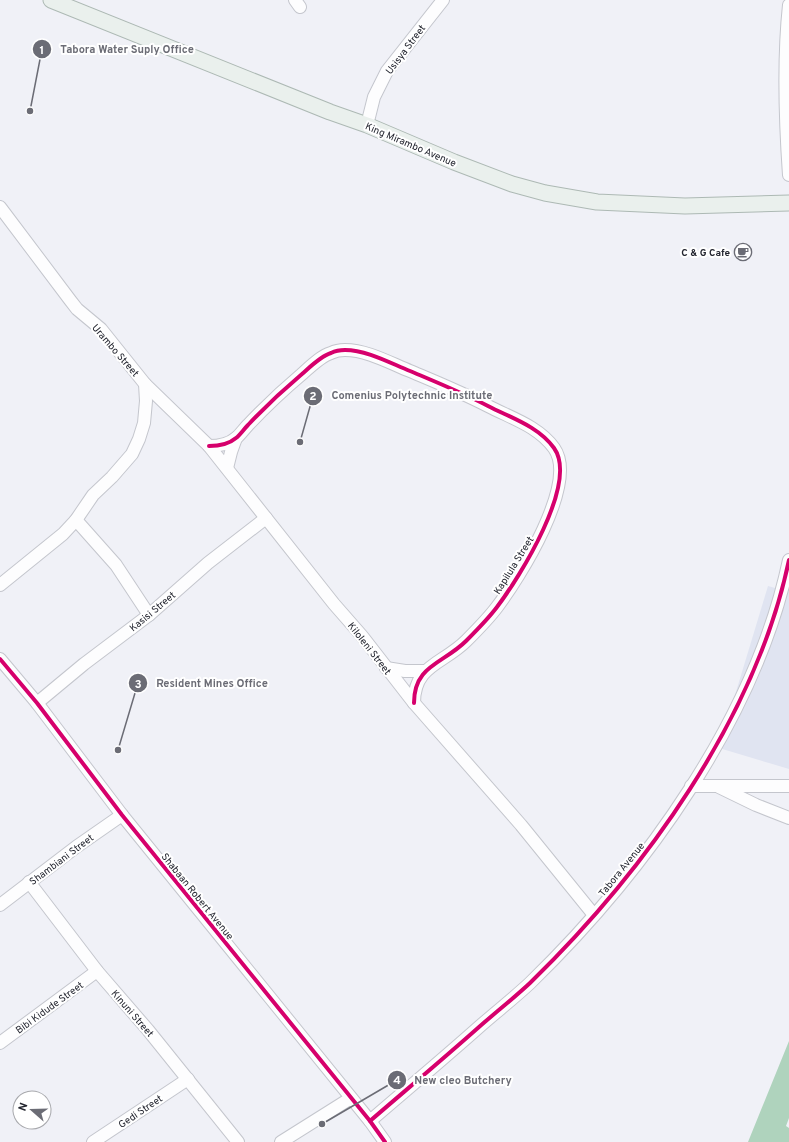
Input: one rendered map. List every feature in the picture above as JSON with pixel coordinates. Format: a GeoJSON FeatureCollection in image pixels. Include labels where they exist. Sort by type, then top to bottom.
{"type":"FeatureCollection","features":[{"type":"Feature","properties":{"kind":"main road","name":"King Mirambo Avenue"},"geometry":{"type":"LineString","coordinates":[[56,1],[323,109],[367,125],[454,162],[530,189],[562,197],[597,202],[685,206],[789,203]]}},
{"type":"Feature","properties":{"kind":"street","name":"Usisya Street"},"geometry":{"type":"LineString","coordinates":[[367,125],[374,97],[387,71],[443,0]]}},
{"type":"Feature","properties":{"kind":"street"},"geometry":{"type":"LineString","coordinates":[[789,5],[785,72],[789,174]]}},
{"type":"Feature","properties":{"kind":"street","name":"Urambo Street"},"geometry":{"type":"LineString","coordinates":[[0,207],[77,309],[101,329],[145,384],[146,401],[144,423],[132,454],[112,477],[93,495],[76,520],[63,534],[0,585]]}},
{"type":"Feature","properties":{"kind":"street","name":"Kapilula Street"},"geometry":{"type":"LineString","coordinates":[[227,468],[236,438],[265,406],[316,362],[330,353],[345,350],[361,352],[386,361],[472,398],[527,425],[543,436],[555,450],[560,466],[558,488],[540,538],[526,563],[497,607],[472,635],[454,652],[425,671],[414,692],[414,704]]}},
{"type":"Feature","properties":{"kind":"street","name":"Kiloleni Street"},"geometry":{"type":"LineString","coordinates":[[145,384],[209,446],[414,704],[521,825],[594,915]]}},
{"type":"Feature","properties":{"kind":"street","name":"Kapilula Street"},"geometry":{"type":"LineString","coordinates":[[209,446],[223,444],[236,438]]}},
{"type":"Feature","properties":{"kind":"street","name":"Kasisi Street"},"geometry":{"type":"LineString","coordinates":[[37,703],[84,664],[149,615],[208,564],[266,518]]}},
{"type":"Feature","properties":{"kind":"street"},"geometry":{"type":"LineString","coordinates":[[76,520],[116,565],[149,615]]}},
{"type":"Feature","properties":{"kind":"street","name":"Tabora Avenue"},"geometry":{"type":"LineString","coordinates":[[370,1121],[528,984],[574,938],[667,823],[691,786],[737,708],[766,641],[789,560]]}},
{"type":"Feature","properties":{"kind":"street","name":"Shabaan Robert Avenue"},"geometry":{"type":"LineString","coordinates":[[0,659],[37,703],[122,815],[370,1121],[385,1142]]}},
{"type":"Feature","properties":{"kind":"street"},"geometry":{"type":"LineString","coordinates":[[386,668],[405,671],[425,671]]}},
{"type":"Feature","properties":{"kind":"street"},"geometry":{"type":"LineString","coordinates":[[691,786],[789,786]]}},
{"type":"Feature","properties":{"kind":"street"},"geometry":{"type":"LineString","coordinates":[[717,786],[756,805],[789,818]]}},
{"type":"Feature","properties":{"kind":"street","name":"Shambiani Street"},"geometry":{"type":"LineString","coordinates":[[0,905],[76,847],[122,815]]}},
{"type":"Feature","properties":{"kind":"street","name":"Kinuni Street"},"geometry":{"type":"LineString","coordinates":[[29,882],[97,971],[148,1030],[238,1142]]}},
{"type":"Feature","properties":{"kind":"street","name":"Bibi Kidude Street"},"geometry":{"type":"LineString","coordinates":[[0,1043],[97,971]]}},
{"type":"Feature","properties":{"kind":"street","name":"Gedi Street"},"geometry":{"type":"LineString","coordinates":[[93,1142],[188,1079]]}},
{"type":"Feature","properties":{"kind":"street"},"geometry":{"type":"LineString","coordinates":[[281,1142],[351,1098]]}},
{"type":"Feature","properties":{"kind":"shaded area"},"geometry":{"type":"Polygon","coordinates":[[[768,586],[789,592],[789,769],[719,748],[768,586]]]}},
{"type":"Feature","properties":{"kind":"green space"},"geometry":{"type":"Polygon","coordinates":[[[789,1041],[789,1118],[786,1126],[789,1128],[789,1142],[748,1142],[789,1041]]]}},
{"type":"Feature","properties":{"kind":"cycle path"},"geometry":{"type":"LineString","coordinates":[[209,446],[216,446],[233,440],[274,399],[316,362],[327,354],[345,350],[362,352],[440,383],[515,419],[532,428],[548,440],[554,448],[560,464],[559,484],[553,506],[543,530],[519,575],[497,607],[466,641],[457,649],[431,666],[424,673],[415,690],[414,703]]}},
{"type":"Feature","properties":{"kind":"cycle path"},"geometry":{"type":"LineString","coordinates":[[370,1121],[530,983],[573,939],[614,892],[653,842],[690,789],[723,734],[751,677],[773,619],[789,560]]}},
{"type":"Feature","properties":{"kind":"cycle path"},"geometry":{"type":"LineString","coordinates":[[0,659],[37,703],[122,815],[370,1121],[385,1142]]}},
{"type":"Feature","properties":{"kind":"place","name":"Tabora Water Suply Office"},"geometry":{"type":"Point","coordinates":[30,111]}},
{"type":"Feature","properties":{"kind":"place","name":"C & G Cafe"},"geometry":{"type":"Point","coordinates":[743,252]}},
{"type":"Feature","properties":{"kind":"place","name":"Comenius Polytechnic Institute"},"geometry":{"type":"Point","coordinates":[300,442]}},
{"type":"Feature","properties":{"kind":"place","name":"Resident Mines Office"},"geometry":{"type":"Point","coordinates":[118,750]}},
{"type":"Feature","properties":{"kind":"place","name":"New cleo Butchery"},"geometry":{"type":"Point","coordinates":[322,1124]}}]}
